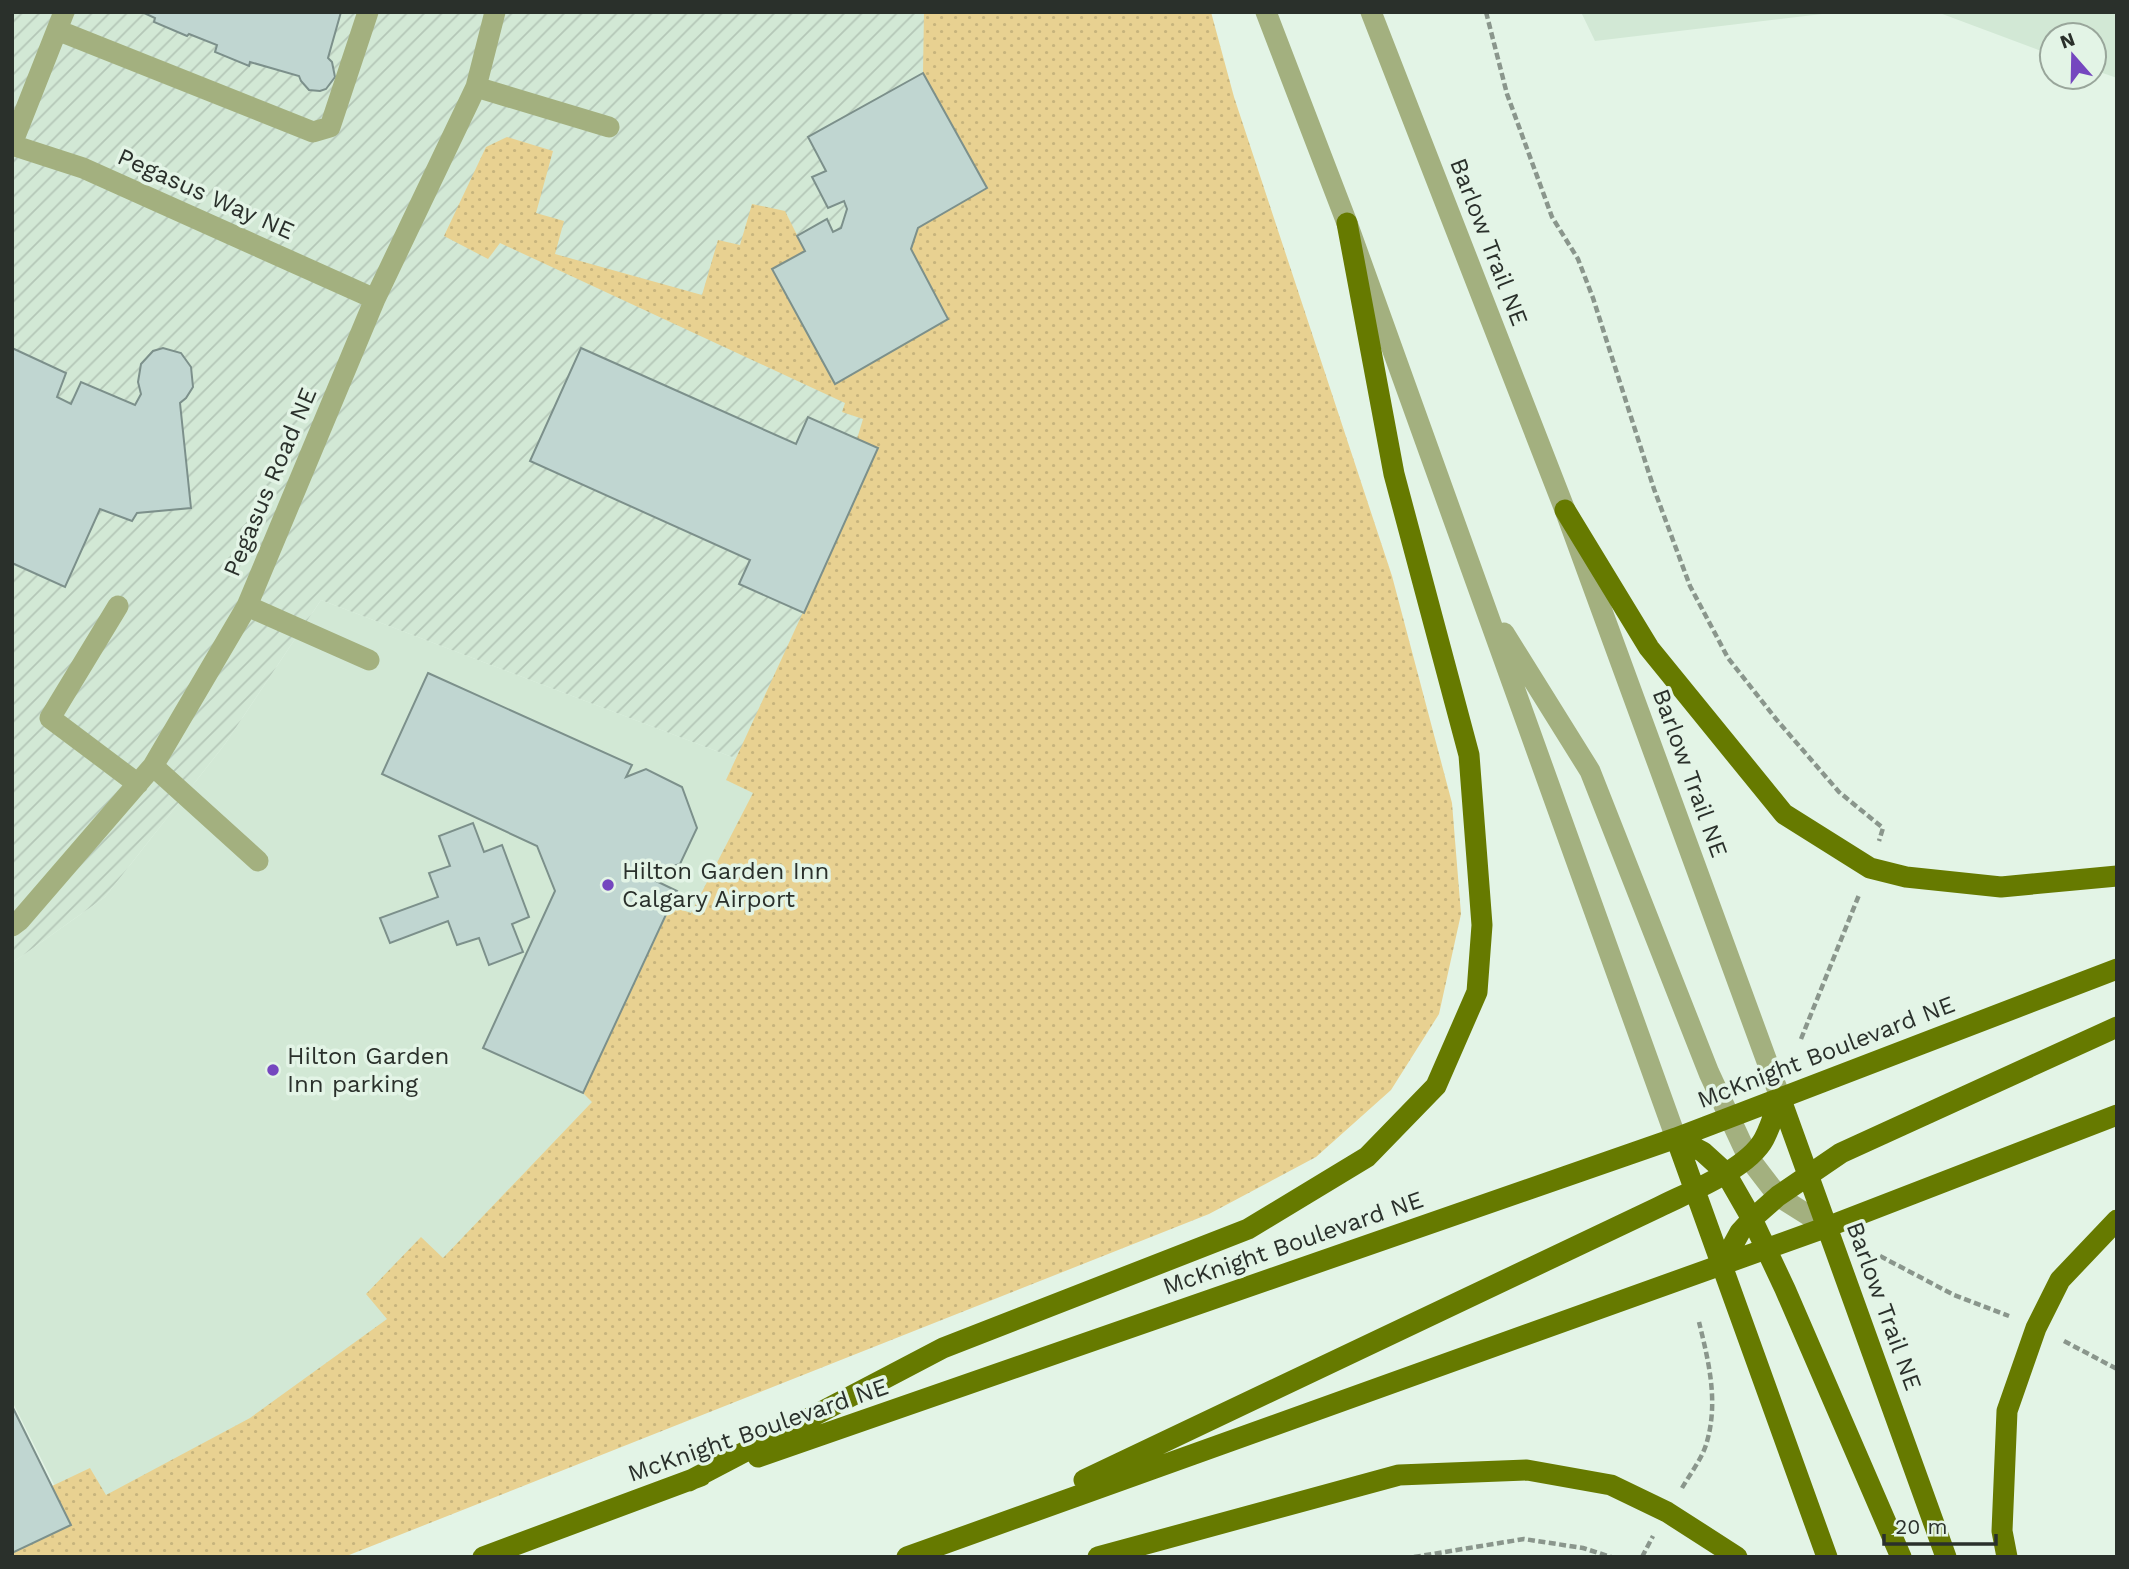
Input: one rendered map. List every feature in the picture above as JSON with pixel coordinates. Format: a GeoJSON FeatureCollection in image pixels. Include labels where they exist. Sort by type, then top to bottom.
{"type":"FeatureCollection","features":[{"type":"Feature","properties":{"kind":"main road"},"geometry":{"type":"LineString","coordinates":[[689,1481],[943,1348],[1248,1228],[1367,1157],[1436,1086],[1477,992],[1482,925],[1469,755],[1394,474],[1347,223]]}},
{"type":"Feature","properties":{"kind":"main road"},"geometry":{"type":"LineString","coordinates":[[1565,510],[1649,648],[1784,814],[1870,868],[1906,877],[2001,887],[2117,876]]}},
{"type":"Feature","properties":{"kind":"main road","name":"McKnight Boulevard NE"},"geometry":{"type":"LineString","coordinates":[[483,1557],[689,1481],[1676,1138],[2117,970]]}},
{"type":"Feature","properties":{"kind":"main road"},"geometry":{"type":"LineString","coordinates":[[1722,1265],[1740,1231],[1752,1219],[1778,1196],[1841,1153],[2117,1027]]}},
{"type":"Feature","properties":{"kind":"main road"},"geometry":{"type":"LineString","coordinates":[[977,1530],[1694,1189],[1748,1157],[1764,1140],[1780,1097]]}},
{"type":"Feature","properties":{"kind":"main road","name":"Barlow Trail NE"},"geometry":{"type":"LineString","coordinates":[[1780,1097],[1946,1557]]}},
{"type":"Feature","properties":{"kind":"main road"},"geometry":{"type":"LineString","coordinates":[[907,1557],[1827,1227],[2117,1115]]}},
{"type":"Feature","properties":{"kind":"main road"},"geometry":{"type":"LineString","coordinates":[[1676,1138],[1703,1152],[1725,1172],[1752,1219],[1902,1557]]}},
{"type":"Feature","properties":{"kind":"main road"},"geometry":{"type":"LineString","coordinates":[[1676,1138],[1826,1557]]}},
{"type":"Feature","properties":{"kind":"main road"},"geometry":{"type":"LineString","coordinates":[[2007,1557],[2002,1531],[2007,1412],[2036,1328],[2060,1280],[2117,1220]]}},
{"type":"Feature","properties":{"kind":"main road"},"geometry":{"type":"LineString","coordinates":[[1098,1557],[1399,1475],[1527,1470],[1611,1485],[1667,1513],[1737,1557]]}},
{"type":"Feature","properties":{"kind":"street"},"geometry":{"type":"LineString","coordinates":[[12,145],[60,21],[313,132],[330,127],[368,12]]}},
{"type":"Feature","properties":{"kind":"street","name":"Pegasus Road NE"},"geometry":{"type":"LineString","coordinates":[[12,926],[153,766],[247,606],[375,299],[476,87],[495,12]]}},
{"type":"Feature","properties":{"kind":"street"},"geometry":{"type":"LineString","coordinates":[[1266,12],[1347,223],[1676,1138]]}},
{"type":"Feature","properties":{"kind":"street","name":"Barlow Trail NE"},"geometry":{"type":"LineString","coordinates":[[1371,12],[1565,510],[1780,1097]]}},
{"type":"Feature","properties":{"kind":"street"},"geometry":{"type":"LineString","coordinates":[[476,87],[608,127]]}},
{"type":"Feature","properties":{"kind":"street","name":"Pegasus Way NE"},"geometry":{"type":"LineString","coordinates":[[12,145],[83,168],[375,299]]}},
{"type":"Feature","properties":{"kind":"street"},"geometry":{"type":"LineString","coordinates":[[1481,597],[1590,771],[1709,1073],[1748,1157],[1778,1196],[1827,1227]]}},
{"type":"Feature","properties":{"kind":"street"},"geometry":{"type":"LineString","coordinates":[[118,606],[51,718],[138,784]]}},
{"type":"Feature","properties":{"kind":"street"},"geometry":{"type":"LineString","coordinates":[[247,606],[369,660]]}},
{"type":"Feature","properties":{"kind":"street"},"geometry":{"type":"LineString","coordinates":[[153,766],[258,861]]}},
{"type":"Feature","properties":{"kind":"path"},"geometry":{"type":"LineString","coordinates":[[1486,12],[1507,94],[1552,217],[1578,259],[1593,298],[1654,489],[1690,586],[1728,658],[1768,709],[1839,792],[1883,828],[1878,843]]}},
{"type":"Feature","properties":{"kind":"path"},"geometry":{"type":"LineString","coordinates":[[1801,1039],[1860,894]]}},
{"type":"Feature","properties":{"kind":"path"},"geometry":{"type":"LineString","coordinates":[[1880,1256],[1954,1295],[2016,1319]]}},
{"type":"Feature","properties":{"kind":"path"},"geometry":{"type":"LineString","coordinates":[[1679,1493],[1705,1447],[1714,1404],[1699,1322]]}},
{"type":"Feature","properties":{"kind":"path"},"geometry":{"type":"LineString","coordinates":[[2064,1342],[2117,1368]]}},
{"type":"Feature","properties":{"kind":"path"},"geometry":{"type":"LineString","coordinates":[[1642,1557],[1656,1531]]}},
{"type":"Feature","properties":{"kind":"path"},"geometry":{"type":"LineString","coordinates":[[1414,1557],[1524,1539],[1583,1548],[1611,1557]]}},
{"type":"Feature","properties":{"kind":"shaded area"},"geometry":{"type":"Polygon","coordinates":[[[12,12],[1010,12],[957,399],[774,773],[321,600],[225,744],[105,897],[12,963],[12,12]]]}},
{"type":"Feature","properties":{"kind":"shaded area"},"geometry":{"type":"Polygon","coordinates":[[[924,12],[1211,12],[1234,97],[1392,576],[1452,803],[1461,914],[1439,1014],[1391,1090],[1316,1157],[1209,1214],[344,1557],[12,1557],[12,1553],[71,1525],[52,1486],[90,1468],[106,1495],[250,1418],[387,1319],[366,1294],[421,1237],[443,1258],[592,1102],[583,1093],[671,906],[691,913],[753,793],[726,780],[878,449],[857,439],[863,419],[842,412],[845,403],[500,243],[488,259],[444,236],[486,147],[507,137],[553,151],[536,213],[564,221],[555,254],[702,295],[718,240],[740,245],[752,204],[785,211],[805,251],[772,269],[835,384],[948,319],[911,249],[918,228],[987,188],[923,73],[924,12]]]}},
{"type":"Feature","properties":{"kind":"shaded area"},"geometry":{"type":"Polygon","coordinates":[[[1581,12],[1839,12],[1595,41],[1581,12]]]}},
{"type":"Feature","properties":{"kind":"shaded area"},"geometry":{"type":"Polygon","coordinates":[[[1937,12],[2117,12],[2117,78],[2108,75],[2108,21],[2038,21],[2038,50],[1937,12]]]}},
{"type":"Feature","properties":{"kind":"shaded area","name":"Hilton Garden Inn parking"},"geometry":{"type":"Polygon","coordinates":[[[321,600],[774,773],[603,1141],[402,1353],[84,1544],[12,1401],[12,963],[105,897],[225,744],[321,600]]]}},
{"type":"Feature","properties":{"kind":"building"},"geometry":{"type":"Polygon","coordinates":[[[142,12],[341,12],[328,58],[332,62],[335,77],[326,89],[309,90],[299,76],[250,62],[249,66],[215,52],[217,45],[154,22],[155,18],[142,12]]]}},
{"type":"Feature","properties":{"kind":"building"},"geometry":{"type":"Polygon","coordinates":[[[923,73],[987,188],[918,228],[911,249],[948,319],[835,384],[772,269],[805,251],[797,236],[827,219],[833,232],[841,228],[847,209],[844,201],[828,208],[812,177],[826,171],[808,137],[923,73]]]}},
{"type":"Feature","properties":{"kind":"building"},"geometry":{"type":"Polygon","coordinates":[[[12,348],[66,373],[57,397],[71,404],[81,382],[135,405],[141,394],[138,382],[141,364],[153,351],[163,348],[181,353],[191,367],[193,387],[180,403],[191,508],[137,513],[132,521],[100,509],[65,587],[12,563],[12,348]]]}},
{"type":"Feature","properties":{"kind":"building"},"geometry":{"type":"Polygon","coordinates":[[[581,348],[796,444],[808,417],[878,448],[804,613],[739,584],[750,560],[530,461],[581,348]]]}},
{"type":"Feature","properties":{"kind":"building","name":"Hilton Garden Inn Calgary Airport"},"geometry":{"type":"Polygon","coordinates":[[[428,673],[632,765],[626,777],[646,769],[682,787],[697,828],[680,864],[652,872],[652,879],[677,891],[583,1093],[483,1048],[555,891],[537,846],[382,774],[428,673]]]}},
{"type":"Feature","properties":{"kind":"building"},"geometry":{"type":"Polygon","coordinates":[[[473,823],[484,852],[502,845],[529,917],[512,924],[523,952],[489,965],[479,938],[457,945],[448,921],[390,943],[380,918],[438,897],[429,873],[450,866],[439,836],[473,823]]]}},
{"type":"Feature","properties":{"kind":"building"},"geometry":{"type":"Polygon","coordinates":[[[12,1406],[71,1525],[12,1553],[12,1406]]]}},
{"type":"Feature","properties":{"kind":"place","name":"Hilton Garden Inn Calgary Airport"},"geometry":{"type":"Point","coordinates":[608,885]}},
{"type":"Feature","properties":{"kind":"place","name":"Hilton Garden Inn parking"},"geometry":{"type":"Point","coordinates":[273,1070]}}]}
